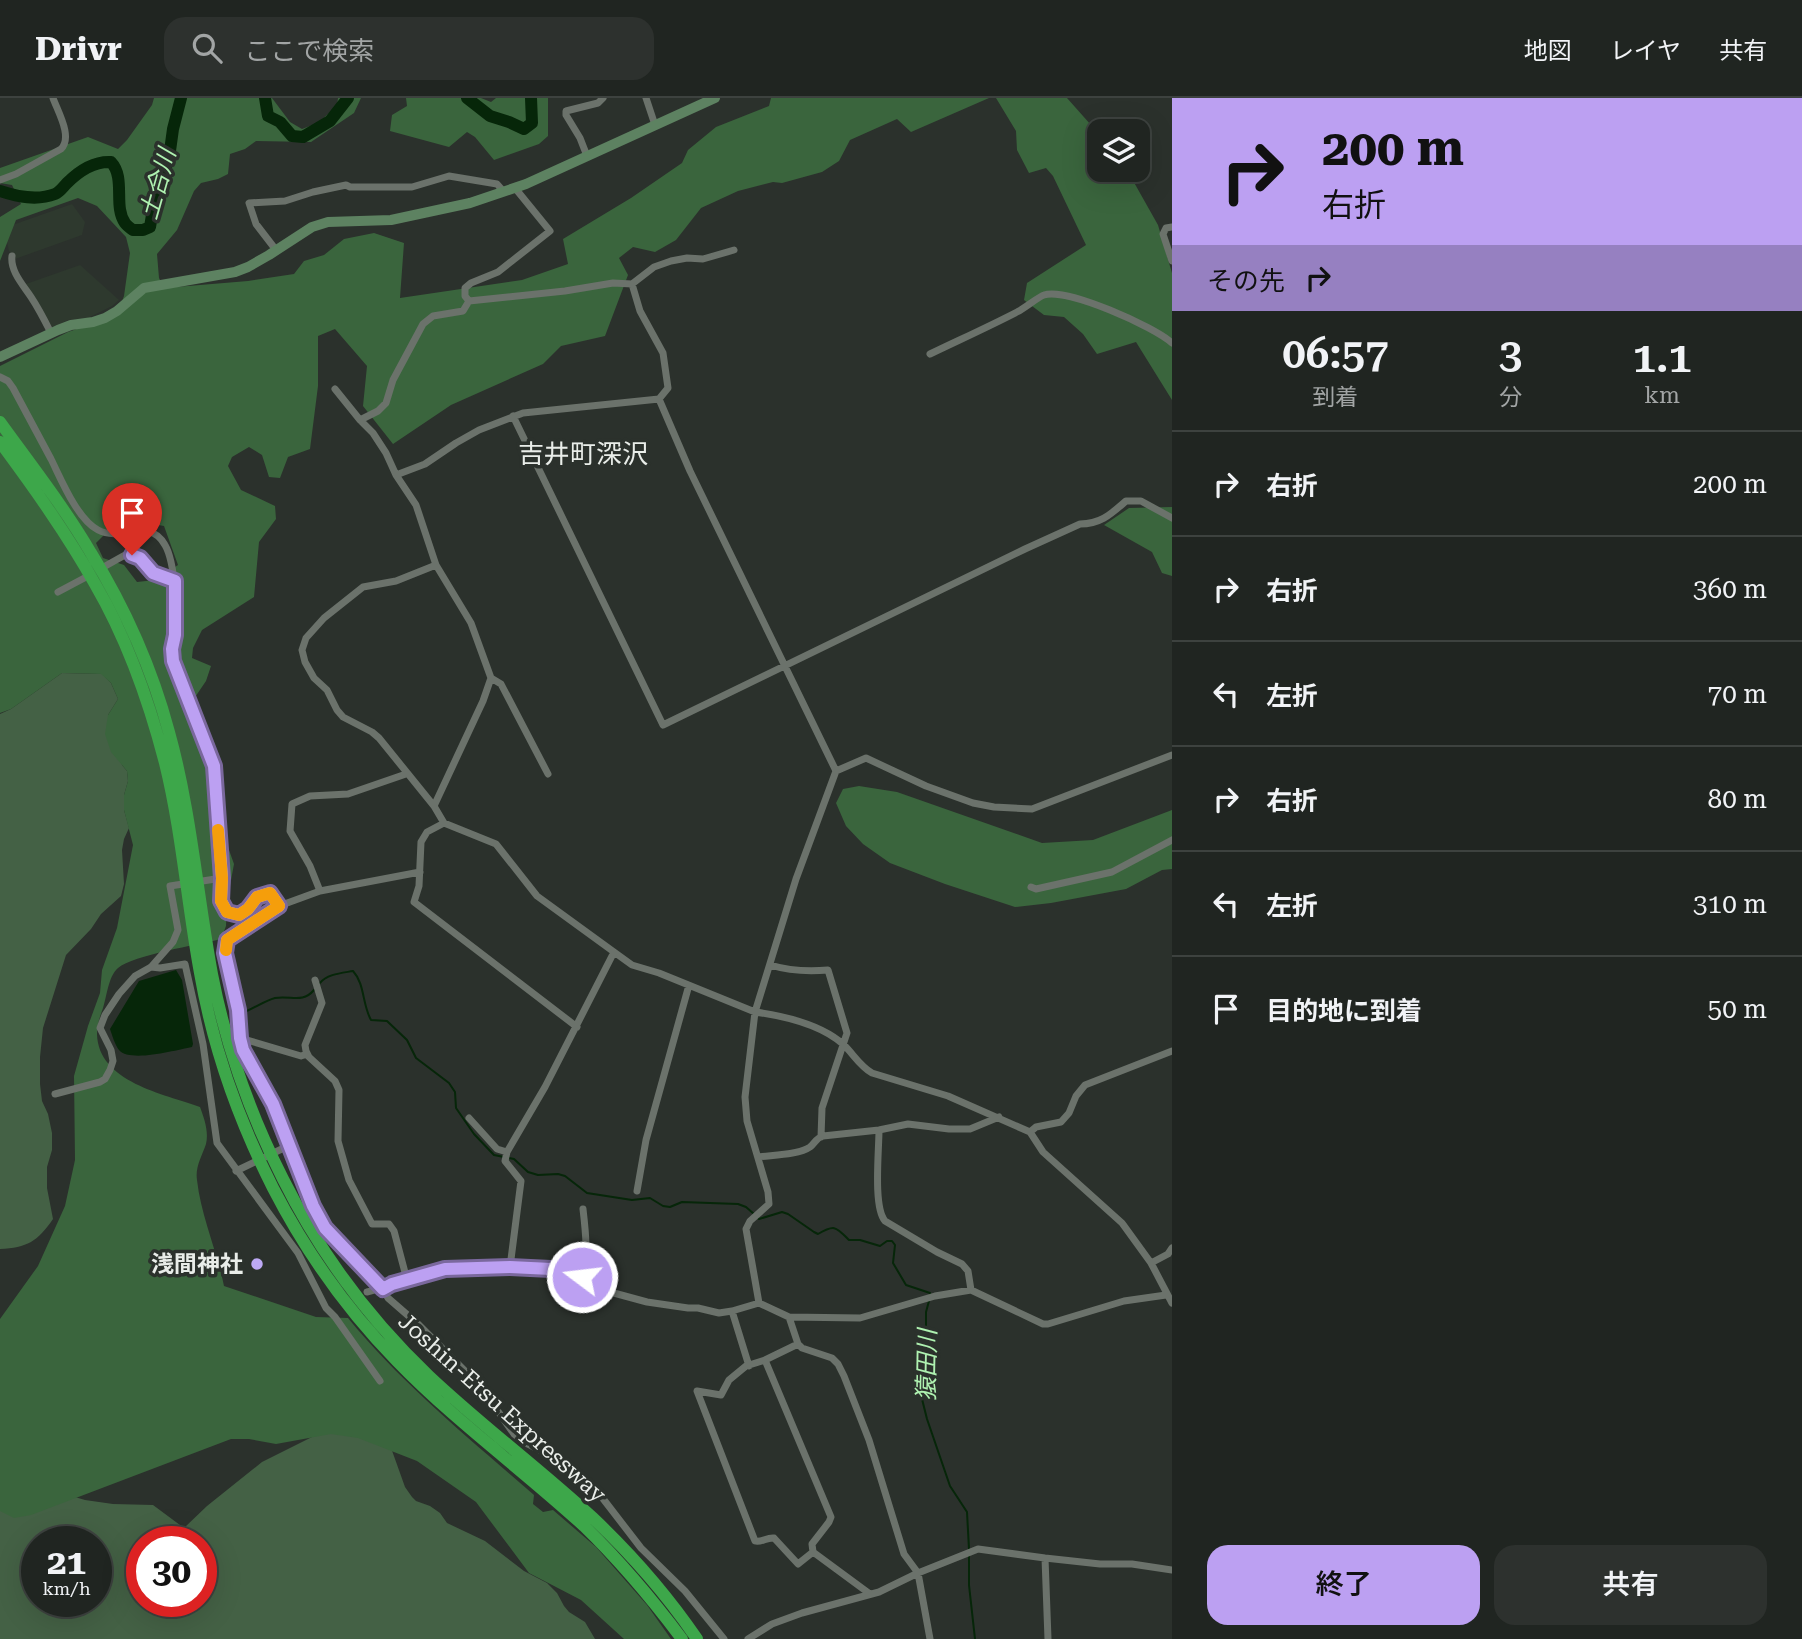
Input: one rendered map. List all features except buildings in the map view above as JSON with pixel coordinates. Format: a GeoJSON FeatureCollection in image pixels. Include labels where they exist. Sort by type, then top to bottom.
{"type":"FeatureCollection","features":[{"type":"Feature","properties":{"kind":"highway","name":"Joshin-Etsu Expressway"},"geometry":{"type":"LineString","coordinates":[[0,422],[92,553],[122,608],[149,670],[169,732],[184,792],[207,946],[227,1040],[256,1122],[299,1211],[332,1263],[386,1331],[447,1392],[618,1543],[659,1588],[697,1639]]}},
{"type":"Feature","properties":{"kind":"highway","name":"Joshin-Etsu Expressway"},"geometry":{"type":"LineString","coordinates":[[0,442],[63,531],[92,578],[111,613],[137,675],[165,764],[200,978],[215,1041],[234,1100],[250,1138],[294,1226],[321,1269],[377,1340],[443,1405],[561,1505],[593,1536],[636,1581],[682,1639]]}},
{"type":"Feature","properties":{"kind":"street"},"geometry":{"type":"LineString","coordinates":[[0,180],[16,174],[65,145],[67,140],[53,98]]}},
{"type":"Feature","properties":{"kind":"street"},"geometry":{"type":"LineString","coordinates":[[587,156],[566,111],[598,103],[603,98]]}},
{"type":"Feature","properties":{"kind":"street"},"geometry":{"type":"LineString","coordinates":[[646,98],[656,125]]}},
{"type":"Feature","properties":{"kind":"street"},"geometry":{"type":"LineString","coordinates":[[0,357],[71,325],[105,318],[144,288],[235,272],[248,267],[312,227],[328,222],[391,220],[470,203],[504,192],[715,98]]}},
{"type":"Feature","properties":{"kind":"street"},"geometry":{"type":"LineString","coordinates":[[276,250],[256,224],[249,203],[285,201],[346,185],[412,187],[449,176],[496,184],[504,192]]}},
{"type":"Feature","properties":{"kind":"street"},"geometry":{"type":"LineString","coordinates":[[469,301],[465,296],[465,288],[498,272],[550,231],[515,188]]}},
{"type":"Feature","properties":{"kind":"street"},"geometry":{"type":"LineString","coordinates":[[1172,227],[1166,228],[1163,234],[1172,261]]}},
{"type":"Feature","properties":{"kind":"street"},"geometry":{"type":"LineString","coordinates":[[469,301],[614,283],[632,284],[654,267],[671,261],[703,259],[734,250]]}},
{"type":"Feature","properties":{"kind":"street"},"geometry":{"type":"LineString","coordinates":[[12,256],[11,262],[20,282],[51,333]]}},
{"type":"Feature","properties":{"kind":"street"},"geometry":{"type":"LineString","coordinates":[[396,475],[425,464],[479,430],[513,416],[659,399],[668,388],[663,353],[640,311],[632,284]]}},
{"type":"Feature","properties":{"kind":"street"},"geometry":{"type":"LineString","coordinates":[[930,354],[1020,310],[1042,295],[1052,294],[1078,299],[1108,310],[1151,328],[1172,343]]}},
{"type":"Feature","properties":{"kind":"street"},"geometry":{"type":"LineString","coordinates":[[360,420],[378,411],[386,403],[393,380],[423,324],[433,316],[463,311],[469,301]]}},
{"type":"Feature","properties":{"kind":"street"},"geometry":{"type":"LineString","coordinates":[[0,377],[13,388],[75,506],[95,529],[110,534],[149,530],[166,546],[175,581],[173,661],[214,766],[222,878],[221,901],[227,912],[239,915],[248,909],[257,897],[270,893],[279,906]]}},
{"type":"Feature","properties":{"kind":"street"},"geometry":{"type":"LineString","coordinates":[[335,389],[373,433],[416,505],[436,565],[471,623],[491,678],[501,684],[548,775]]}},
{"type":"Feature","properties":{"kind":"street"},"geometry":{"type":"LineString","coordinates":[[659,399],[690,471],[836,771],[796,879],[755,1012],[745,1097],[747,1121],[768,1192],[769,1205],[750,1221],[747,1229],[759,1303]]}},
{"type":"Feature","properties":{"kind":"street"},"geometry":{"type":"LineString","coordinates":[[513,416],[663,725],[1025,549],[1080,524],[1108,517],[1126,501],[1141,501],[1172,518]]}},
{"type":"Feature","properties":{"kind":"street"},"geometry":{"type":"LineString","coordinates":[[58,592],[125,555],[140,558],[153,573],[175,581]]}},
{"type":"Feature","properties":{"kind":"street"},"geometry":{"type":"LineString","coordinates":[[436,565],[396,581],[363,587],[324,618],[306,638],[302,650],[314,678],[327,690],[337,710],[343,717],[379,738],[434,806],[444,823],[496,844],[537,896],[632,965],[659,973],[755,1012],[819,1030],[843,1045],[862,1067],[872,1073],[948,1096],[1030,1132],[1044,1152],[1122,1223],[1151,1263],[1172,1303]]}},
{"type":"Feature","properties":{"kind":"street"},"geometry":{"type":"LineString","coordinates":[[434,806],[491,678]]}},
{"type":"Feature","properties":{"kind":"street"},"geometry":{"type":"LineString","coordinates":[[836,771],[866,758],[926,786],[973,803],[1032,809],[1172,755]]}},
{"type":"Feature","properties":{"kind":"street"},"geometry":{"type":"LineString","coordinates":[[320,891],[310,866],[290,831],[292,804],[310,796],[348,794],[407,774]]}},
{"type":"Feature","properties":{"kind":"street"},"geometry":{"type":"LineString","coordinates":[[444,823],[428,832],[421,842],[419,886],[414,902],[577,1027]]}},
{"type":"Feature","properties":{"kind":"street"},"geometry":{"type":"LineString","coordinates":[[1031,887],[1036,889],[1112,872],[1172,840]]}},
{"type":"Feature","properties":{"kind":"street"},"geometry":{"type":"LineString","coordinates":[[420,872],[320,891],[279,906],[227,940],[225,953],[238,1010],[243,1050],[273,1104],[313,1206],[325,1228],[383,1289],[388,1298],[480,1386],[514,1434],[564,1462],[594,1487],[641,1548],[685,1591],[724,1639]]}},
{"type":"Feature","properties":{"kind":"street"},"geometry":{"type":"LineString","coordinates":[[55,1094],[105,1079],[110,1070],[113,1060],[111,1050],[100,1028],[119,994],[135,976],[151,967],[173,942],[178,930],[170,886],[222,878]]}},
{"type":"Feature","properties":{"kind":"street"},"geometry":{"type":"LineString","coordinates":[[510,1267],[521,1181],[505,1161],[507,1152],[577,1027],[614,952]]}},
{"type":"Feature","properties":{"kind":"street"},"geometry":{"type":"LineString","coordinates":[[151,967],[185,964],[203,1044],[217,1143],[298,1254],[326,1308],[380,1381]]}},
{"type":"Feature","properties":{"kind":"street"},"geometry":{"type":"LineString","coordinates":[[770,965],[790,971],[828,970],[847,1033],[822,1108],[821,1137]]}},
{"type":"Feature","properties":{"kind":"street"},"geometry":{"type":"LineString","coordinates":[[315,980],[322,1003],[305,1045],[307,1054],[335,1081],[339,1090],[338,1141],[349,1180],[372,1224],[389,1224],[394,1231],[407,1280]]}},
{"type":"Feature","properties":{"kind":"street"},"geometry":{"type":"LineString","coordinates":[[638,1191],[646,1140],[689,985]]}},
{"type":"Feature","properties":{"kind":"street"},"geometry":{"type":"LineString","coordinates":[[240,1038],[301,1056],[307,1054]]}},
{"type":"Feature","properties":{"kind":"street"},"geometry":{"type":"LineString","coordinates":[[1030,1132],[1036,1127],[1061,1122],[1085,1085],[1172,1051]]}},
{"type":"Feature","properties":{"kind":"street"},"geometry":{"type":"LineString","coordinates":[[758,1157],[799,1151],[810,1147],[821,1137],[908,1124],[970,1129],[999,1117]]}},
{"type":"Feature","properties":{"kind":"street"},"geometry":{"type":"LineString","coordinates":[[469,1118],[498,1149],[507,1152]]}},
{"type":"Feature","properties":{"kind":"street"},"geometry":{"type":"LineString","coordinates":[[879,1130],[880,1216],[885,1222],[962,1264],[968,1271],[971,1290]]}},
{"type":"Feature","properties":{"kind":"street"},"geometry":{"type":"LineString","coordinates":[[236,1171],[290,1145]]}},
{"type":"Feature","properties":{"kind":"street"},"geometry":{"type":"LineString","coordinates":[[582,1277],[587,1241],[583,1209]]}},
{"type":"Feature","properties":{"kind":"street"},"geometry":{"type":"LineString","coordinates":[[1151,1263],[1168,1255],[1172,1248]]}},
{"type":"Feature","properties":{"kind":"street"},"geometry":{"type":"LineString","coordinates":[[367,1292],[445,1269],[510,1267],[576,1272],[588,1286],[647,1302],[719,1313],[759,1303],[789,1317],[860,1318],[935,1296],[971,1290],[1043,1324],[1124,1301],[1166,1294]]}},
{"type":"Feature","properties":{"kind":"street"},"geometry":{"type":"LineString","coordinates":[[732,1311],[748,1366]]}},
{"type":"Feature","properties":{"kind":"street"},"geometry":{"type":"LineString","coordinates":[[789,1317],[802,1348],[832,1358],[838,1364],[869,1440],[904,1554],[918,1573],[930,1639]]}},
{"type":"Feature","properties":{"kind":"street"},"geometry":{"type":"LineString","coordinates":[[798,1343],[748,1366],[729,1380],[721,1395],[697,1391],[755,1541],[774,1538],[798,1564],[813,1552]]}},
{"type":"Feature","properties":{"kind":"street"},"geometry":{"type":"LineString","coordinates":[[765,1360],[831,1517],[812,1544],[813,1552],[870,1594]]}},
{"type":"Feature","properties":{"kind":"street"},"geometry":{"type":"LineString","coordinates":[[748,1639],[772,1624],[879,1592],[978,1549],[1172,1570]]}},
{"type":"Feature","properties":{"kind":"street"},"geometry":{"type":"LineString","coordinates":[[1045,1558],[1048,1639]]}},
{"type":"Feature","properties":{"kind":"shaded area"},"geometry":{"type":"Polygon","coordinates":[[[154,98],[272,98],[290,122],[302,129],[318,123],[337,106],[338,98],[361,98],[354,113],[311,142],[256,141],[245,149],[230,154],[228,174],[201,183],[194,191],[177,230],[157,254],[159,278],[164,288],[294,274],[304,261],[324,255],[344,239],[374,233],[404,243],[400,298],[522,280],[568,264],[563,239],[682,163],[688,150],[716,127],[769,106],[771,98],[989,98],[911,132],[897,119],[850,140],[839,161],[822,172],[738,191],[701,208],[676,240],[655,252],[633,247],[619,258],[628,275],[605,336],[561,346],[543,364],[451,405],[393,444],[363,406],[367,366],[335,329],[318,336],[318,386],[310,449],[288,457],[280,478],[269,477],[262,455],[249,447],[232,457],[228,466],[241,490],[275,506],[276,519],[259,542],[254,597],[202,630],[193,648],[192,658],[211,666],[206,681],[187,709],[204,754],[220,825],[234,864],[226,926],[221,939],[151,955],[118,968],[110,981],[98,1024],[100,1050],[108,1064],[121,1075],[152,1091],[200,1107],[207,1139],[198,1166],[197,1180],[224,1286],[316,1317],[348,1318],[414,1389],[534,1495],[533,1504],[543,1512],[553,1510],[596,1547],[647,1605],[671,1639],[624,1639],[581,1600],[529,1573],[476,1502],[417,1461],[358,1438],[331,1434],[276,1444],[231,1439],[31,1515],[14,1518],[0,1511],[0,1319],[38,1266],[65,1206],[75,1160],[74,1076],[100,993],[102,970],[117,928],[133,845],[124,810],[127,771],[111,752],[105,734],[108,715],[118,699],[111,683],[101,674],[62,673],[11,709],[0,713],[0,366],[68,332],[117,315],[124,296],[130,253],[126,237],[97,206],[78,198],[16,220],[0,261],[0,217],[21,204],[12,185],[0,183],[0,168],[88,137],[118,149],[152,105],[154,98]],[[116,523],[96,543],[103,558],[124,565],[137,582],[155,580],[178,565],[164,526],[116,523]]]}},
{"type":"Feature","properties":{"kind":"shaded area"},"geometry":{"type":"Polygon","coordinates":[[[406,98],[481,98],[491,102],[496,98],[548,98],[548,136],[539,144],[494,160],[475,137],[467,132],[449,147],[390,131],[392,115],[407,106],[406,98]]]}},
{"type":"Feature","properties":{"kind":"shaded area"},"geometry":{"type":"Polygon","coordinates":[[[996,98],[1067,98],[1087,120],[1087,182],[1134,182],[1158,225],[1172,273],[1172,400],[1136,342],[1097,354],[1083,334],[1064,317],[1044,315],[1024,300],[1027,283],[1086,245],[1053,176],[1046,168],[1029,173],[1017,150],[1016,131],[996,98]]]}},
{"type":"Feature","properties":{"kind":"shaded area"},"geometry":{"type":"Polygon","coordinates":[[[72,204],[85,222],[82,235],[15,259],[9,251],[4,228],[72,204]]]}},
{"type":"Feature","properties":{"kind":"shaded area"},"geometry":{"type":"Polygon","coordinates":[[[80,265],[119,300],[88,318],[68,320],[52,328],[26,284],[80,265]]]}},
{"type":"Feature","properties":{"kind":"shaded area"},"geometry":{"type":"Polygon","coordinates":[[[1172,507],[1172,576],[1162,573],[1152,552],[1104,525],[1129,508],[1172,507]]]}},
{"type":"Feature","properties":{"kind":"shaded area"},"geometry":{"type":"Polygon","coordinates":[[[62,673],[102,674],[111,683],[118,699],[108,715],[128,781],[124,795],[124,810],[129,828],[122,850],[124,884],[121,896],[101,914],[91,929],[66,955],[43,1028],[40,1084],[42,1101],[52,1133],[47,1188],[53,1219],[31,1242],[0,1249],[0,714],[62,673]]]}},
{"type":"Feature","properties":{"kind":"shaded area"},"geometry":{"type":"Polygon","coordinates":[[[859,786],[897,792],[1042,843],[1093,840],[1172,810],[1172,869],[1162,870],[1126,889],[1015,907],[890,863],[863,844],[846,826],[836,803],[843,789],[859,786]]]}},
{"type":"Feature","properties":{"kind":"shaded area"},"geometry":{"type":"Polygon","coordinates":[[[176,970],[182,980],[192,1047],[143,1056],[125,1054],[119,1050],[110,1029],[139,981],[176,970]]]}},
{"type":"Feature","properties":{"kind":"shaded area"},"geometry":{"type":"Polygon","coordinates":[[[0,1386],[58,1492],[113,1504],[153,1505],[181,1526],[126,1526],[126,1617],[217,1617],[217,1526],[186,1526],[262,1462],[322,1432],[385,1431],[405,1487],[416,1501],[430,1506],[440,1513],[447,1523],[485,1541],[524,1571],[547,1583],[569,1612],[585,1622],[595,1639],[0,1639],[0,1386]]]}},
{"type":"Feature","properties":{"kind":"waterway","name":"土合川"},"geometry":{"type":"LineString","coordinates":[[0,191],[28,197],[48,196],[58,192],[81,171],[98,163],[111,162],[118,176],[120,209],[125,223],[133,230],[150,227],[156,191],[169,158],[181,98]]}},
{"type":"Feature","properties":{"kind":"waterway","name":"土合川"},"geometry":{"type":"LineString","coordinates":[[265,98],[268,116],[280,122],[292,136],[303,137],[330,121],[348,98]]}},
{"type":"Feature","properties":{"kind":"waterway","name":"土合川"},"geometry":{"type":"LineString","coordinates":[[467,98],[490,116],[524,129],[532,123],[531,98]]}},
{"type":"Feature","properties":{"kind":"waterway"},"geometry":{"type":"LineString","coordinates":[[320,983],[331,976],[353,971],[360,982],[371,1020],[387,1021],[407,1040],[416,1058],[449,1083],[455,1092],[456,1108],[474,1134],[494,1155],[504,1157]]}},
{"type":"Feature","properties":{"kind":"waterway"},"geometry":{"type":"LineString","coordinates":[[242,1013],[275,998],[301,998],[314,990]]}},
{"type":"Feature","properties":{"kind":"waterway","name":"猿田川"},"geometry":{"type":"LineString","coordinates":[[509,1158],[514,1159],[528,1172],[565,1176],[587,1193],[632,1200],[650,1198],[670,1207],[682,1202],[738,1204],[754,1214]]}},
{"type":"Feature","properties":{"kind":"waterway","name":"猿田川"},"geometry":{"type":"LineString","coordinates":[[758,1218],[782,1212],[818,1234],[835,1228],[849,1240],[880,1246],[892,1241],[895,1245],[893,1263],[906,1285],[930,1293],[930,1296]]}},
{"type":"Feature","properties":{"kind":"waterway","name":"猿田川"},"geometry":{"type":"LineString","coordinates":[[929,1301],[926,1326],[932,1353],[922,1399],[950,1486],[967,1512],[969,1549]]}},
{"type":"Feature","properties":{"kind":"waterway","name":"猿田川"},"geometry":{"type":"LineString","coordinates":[[969,1555],[969,1585],[975,1639]]}},
{"type":"Feature","properties":{"kind":"slow traffic"},"geometry":{"type":"LineString","coordinates":[[218,830],[221,901],[227,912],[239,915],[248,909],[257,897],[270,893],[279,906],[227,940],[226,950]]}},
{"type":"Feature","properties":{"kind":"place","name":"浅間神社"},"geometry":{"type":"Point","coordinates":[257,1264]}},
{"type":"Feature","properties":{"kind":"district","name":"吉井町深沢"},"geometry":{"type":"Point","coordinates":[583,454]}},
{"type":"Feature","properties":{"kind":"route"},"geometry":{"type":"LineString","coordinates":[[132,555],[140,558],[153,573],[175,581],[173,661],[214,766],[222,878],[221,901],[227,912],[239,915],[248,909],[257,897],[270,893],[279,906],[227,940],[225,953],[238,1010],[243,1050],[273,1104],[313,1206],[325,1228],[383,1289],[445,1269],[551,1269],[576,1272],[582,1277]]}}]}
